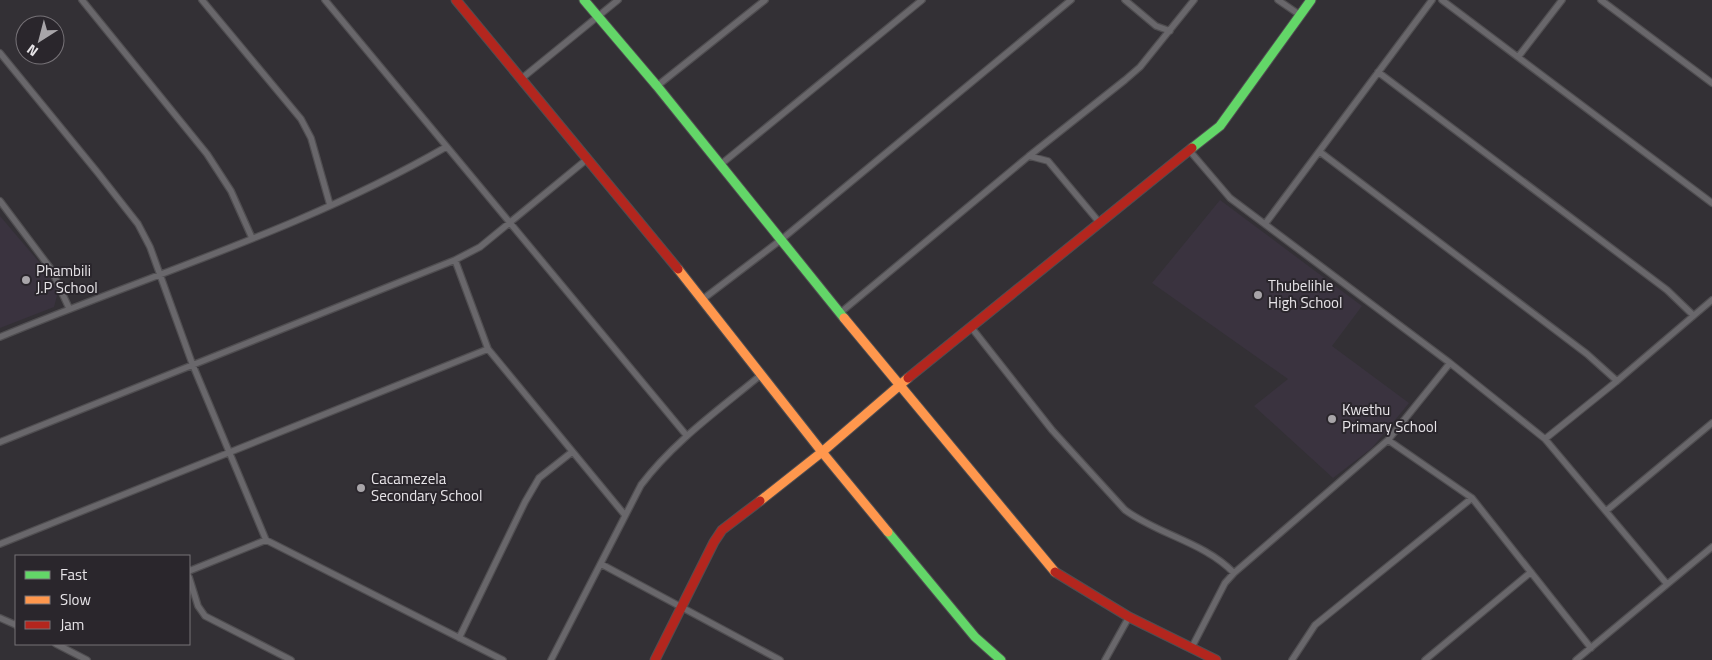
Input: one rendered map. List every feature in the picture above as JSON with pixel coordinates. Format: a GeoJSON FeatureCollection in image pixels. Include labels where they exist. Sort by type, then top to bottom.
{"type":"FeatureCollection","features":[{"type":"Feature","properties":{"kind":"street"},"geometry":{"type":"LineString","coordinates":[[82,0],[207,154],[231,191],[252,238]]}},
{"type":"Feature","properties":{"kind":"street"},"geometry":{"type":"LineString","coordinates":[[202,0],[301,119],[311,138],[330,205]]}},
{"type":"Feature","properties":{"kind":"street"},"geometry":{"type":"LineString","coordinates":[[325,0],[687,436]]}},
{"type":"Feature","properties":{"kind":"street"},"geometry":{"type":"LineString","coordinates":[[456,0],[586,160],[703,299],[822,452],[975,637],[1001,660]]}},
{"type":"Feature","properties":{"kind":"street"},"geometry":{"type":"LineString","coordinates":[[584,0],[657,86],[898,385],[1053,571],[1129,617],[1216,660]]}},
{"type":"Feature","properties":{"kind":"street"},"geometry":{"type":"LineString","coordinates":[[520,79],[618,0]]}},
{"type":"Feature","properties":{"kind":"street"},"geometry":{"type":"LineString","coordinates":[[657,86],[765,0]]}},
{"type":"Feature","properties":{"kind":"street"},"geometry":{"type":"LineString","coordinates":[[720,165],[922,0]]}},
{"type":"Feature","properties":{"kind":"street"},"geometry":{"type":"LineString","coordinates":[[703,299],[782,239],[1071,0]]}},
{"type":"Feature","properties":{"kind":"street"},"geometry":{"type":"LineString","coordinates":[[1125,0],[1156,26],[1170,31]]}},
{"type":"Feature","properties":{"kind":"street"},"geometry":{"type":"LineString","coordinates":[[840,312],[1140,67],[1194,0]]}},
{"type":"Feature","properties":{"kind":"street"},"geometry":{"type":"LineString","coordinates":[[1278,0],[1300,15]]}},
{"type":"Feature","properties":{"kind":"street"},"geometry":{"type":"LineString","coordinates":[[655,660],[714,542],[722,530],[822,452],[898,385],[1228,117],[1311,0]]}},
{"type":"Feature","properties":{"kind":"street"},"geometry":{"type":"LineString","coordinates":[[1265,224],[1432,0]]}},
{"type":"Feature","properties":{"kind":"street"},"geometry":{"type":"LineString","coordinates":[[1442,0],[1712,203]]}},
{"type":"Feature","properties":{"kind":"street"},"geometry":{"type":"LineString","coordinates":[[1518,57],[1562,0]]}},
{"type":"Feature","properties":{"kind":"street"},"geometry":{"type":"LineString","coordinates":[[1601,0],[1712,83]]}},
{"type":"Feature","properties":{"kind":"street"},"geometry":{"type":"LineString","coordinates":[[0,53],[138,224],[162,275],[192,363],[266,540],[502,660]]}},
{"type":"Feature","properties":{"kind":"street"},"geometry":{"type":"LineString","coordinates":[[1378,72],[1667,290],[1694,315]]}},
{"type":"Feature","properties":{"kind":"street"},"geometry":{"type":"LineString","coordinates":[[0,337],[69,308],[162,275],[330,205],[381,183],[446,147]]}},
{"type":"Feature","properties":{"kind":"street"},"geometry":{"type":"LineString","coordinates":[[1189,150],[1230,198],[1450,363],[1545,439],[1667,584]]}},
{"type":"Feature","properties":{"kind":"street"},"geometry":{"type":"LineString","coordinates":[[1320,152],[1587,354],[1618,381]]}},
{"type":"Feature","properties":{"kind":"street"},"geometry":{"type":"LineString","coordinates":[[1029,156],[1048,161],[1099,222]]}},
{"type":"Feature","properties":{"kind":"street"},"geometry":{"type":"LineString","coordinates":[[0,442],[192,363],[454,260],[480,247],[586,160]]}},
{"type":"Feature","properties":{"kind":"street"},"geometry":{"type":"LineString","coordinates":[[0,201],[51,269],[69,308]]}},
{"type":"Feature","properties":{"kind":"street"},"geometry":{"type":"LineString","coordinates":[[454,260],[488,349],[624,514]]}},
{"type":"Feature","properties":{"kind":"street"},"geometry":{"type":"LineString","coordinates":[[1545,439],[1618,381],[1712,300]]}},
{"type":"Feature","properties":{"kind":"street"},"geometry":{"type":"LineString","coordinates":[[971,327],[1052,430],[1125,510],[1140,520],[1208,553],[1225,563],[1234,572]]}},
{"type":"Feature","properties":{"kind":"street"},"geometry":{"type":"LineString","coordinates":[[0,544],[231,454],[488,349]]}},
{"type":"Feature","properties":{"kind":"street"},"geometry":{"type":"LineString","coordinates":[[1192,648],[1225,583],[1234,572],[1388,440],[1450,363]]}},
{"type":"Feature","properties":{"kind":"street"},"geometry":{"type":"LineString","coordinates":[[551,660],[641,484],[656,465],[687,436],[762,374]]}},
{"type":"Feature","properties":{"kind":"street"},"geometry":{"type":"LineString","coordinates":[[1606,511],[1712,423]]}},
{"type":"Feature","properties":{"kind":"street"},"geometry":{"type":"LineString","coordinates":[[1388,440],[1472,498],[1591,648]]}},
{"type":"Feature","properties":{"kind":"street"},"geometry":{"type":"LineString","coordinates":[[459,638],[525,502],[540,478],[572,452]]}},
{"type":"Feature","properties":{"kind":"street"},"geometry":{"type":"LineString","coordinates":[[1292,660],[1315,624],[1472,498]]}},
{"type":"Feature","properties":{"kind":"street"},"geometry":{"type":"LineString","coordinates":[[190,571],[266,540]]}},
{"type":"Feature","properties":{"kind":"street"},"geometry":{"type":"LineString","coordinates":[[1576,660],[1712,547]]}},
{"type":"Feature","properties":{"kind":"street"},"geometry":{"type":"LineString","coordinates":[[600,564],[780,660]]}},
{"type":"Feature","properties":{"kind":"street"},"geometry":{"type":"LineString","coordinates":[[1424,660],[1530,572]]}},
{"type":"Feature","properties":{"kind":"street"},"geometry":{"type":"LineString","coordinates":[[190,580],[198,606],[204,616],[291,660]]}},
{"type":"Feature","properties":{"kind":"street"},"geometry":{"type":"LineString","coordinates":[[1105,660],[1129,617]]}},
{"type":"Feature","properties":{"kind":"street"},"geometry":{"type":"LineString","coordinates":[[0,618],[15,625]]}},
{"type":"Feature","properties":{"kind":"street"},"geometry":{"type":"LineString","coordinates":[[69,646],[87,660]]}},
{"type":"Feature","properties":{"kind":"shaded area","name":"Thubelihle High School"},"geometry":{"type":"Polygon","coordinates":[[[1220,200],[1362,306],[1332,346],[1409,403],[1372,448],[1333,478],[1254,406],[1288,379],[1152,283],[1220,200]]]}},
{"type":"Feature","properties":{"kind":"shaded area","name":"Phambili J.P School"},"geometry":{"type":"Polygon","coordinates":[[[0,216],[45,269],[58,292],[54,307],[0,328],[0,216]]]}},
{"type":"Feature","properties":{"kind":"traffic: fast"},"geometry":{"type":"LineString","coordinates":[[584,0],[657,86],[844,318]]}},
{"type":"Feature","properties":{"kind":"traffic: fast"},"geometry":{"type":"LineString","coordinates":[[1192,148],[1220,126],[1311,0]]}},
{"type":"Feature","properties":{"kind":"traffic: fast"},"geometry":{"type":"LineString","coordinates":[[888,532],[975,637],[1001,660]]}},
{"type":"Feature","properties":{"kind":"traffic: slow"},"geometry":{"type":"LineString","coordinates":[[678,269],[822,452],[888,532]]}},
{"type":"Feature","properties":{"kind":"traffic: slow"},"geometry":{"type":"LineString","coordinates":[[844,318],[1055,572]]}},
{"type":"Feature","properties":{"kind":"traffic: slow"},"geometry":{"type":"LineString","coordinates":[[760,501],[822,452],[908,378]]}},
{"type":"Feature","properties":{"kind":"traffic: jam"},"geometry":{"type":"LineString","coordinates":[[456,0],[678,269]]}},
{"type":"Feature","properties":{"kind":"traffic: jam"},"geometry":{"type":"LineString","coordinates":[[908,378],[1192,148]]}},
{"type":"Feature","properties":{"kind":"traffic: jam"},"geometry":{"type":"LineString","coordinates":[[655,660],[714,542],[722,530],[760,501]]}},
{"type":"Feature","properties":{"kind":"traffic: jam"},"geometry":{"type":"LineString","coordinates":[[1055,572],[1129,617],[1216,660]]}},
{"type":"Feature","properties":{"kind":"place","name":"Phambili J.P School"},"geometry":{"type":"Point","coordinates":[26,280]}},
{"type":"Feature","properties":{"kind":"place","name":"Thubelihle High School"},"geometry":{"type":"Point","coordinates":[1258,295]}},
{"type":"Feature","properties":{"kind":"place","name":"Kwethu Primary School"},"geometry":{"type":"Point","coordinates":[1332,419]}},
{"type":"Feature","properties":{"kind":"place","name":"Cacamezela Secondary School"},"geometry":{"type":"Point","coordinates":[361,488]}}]}
